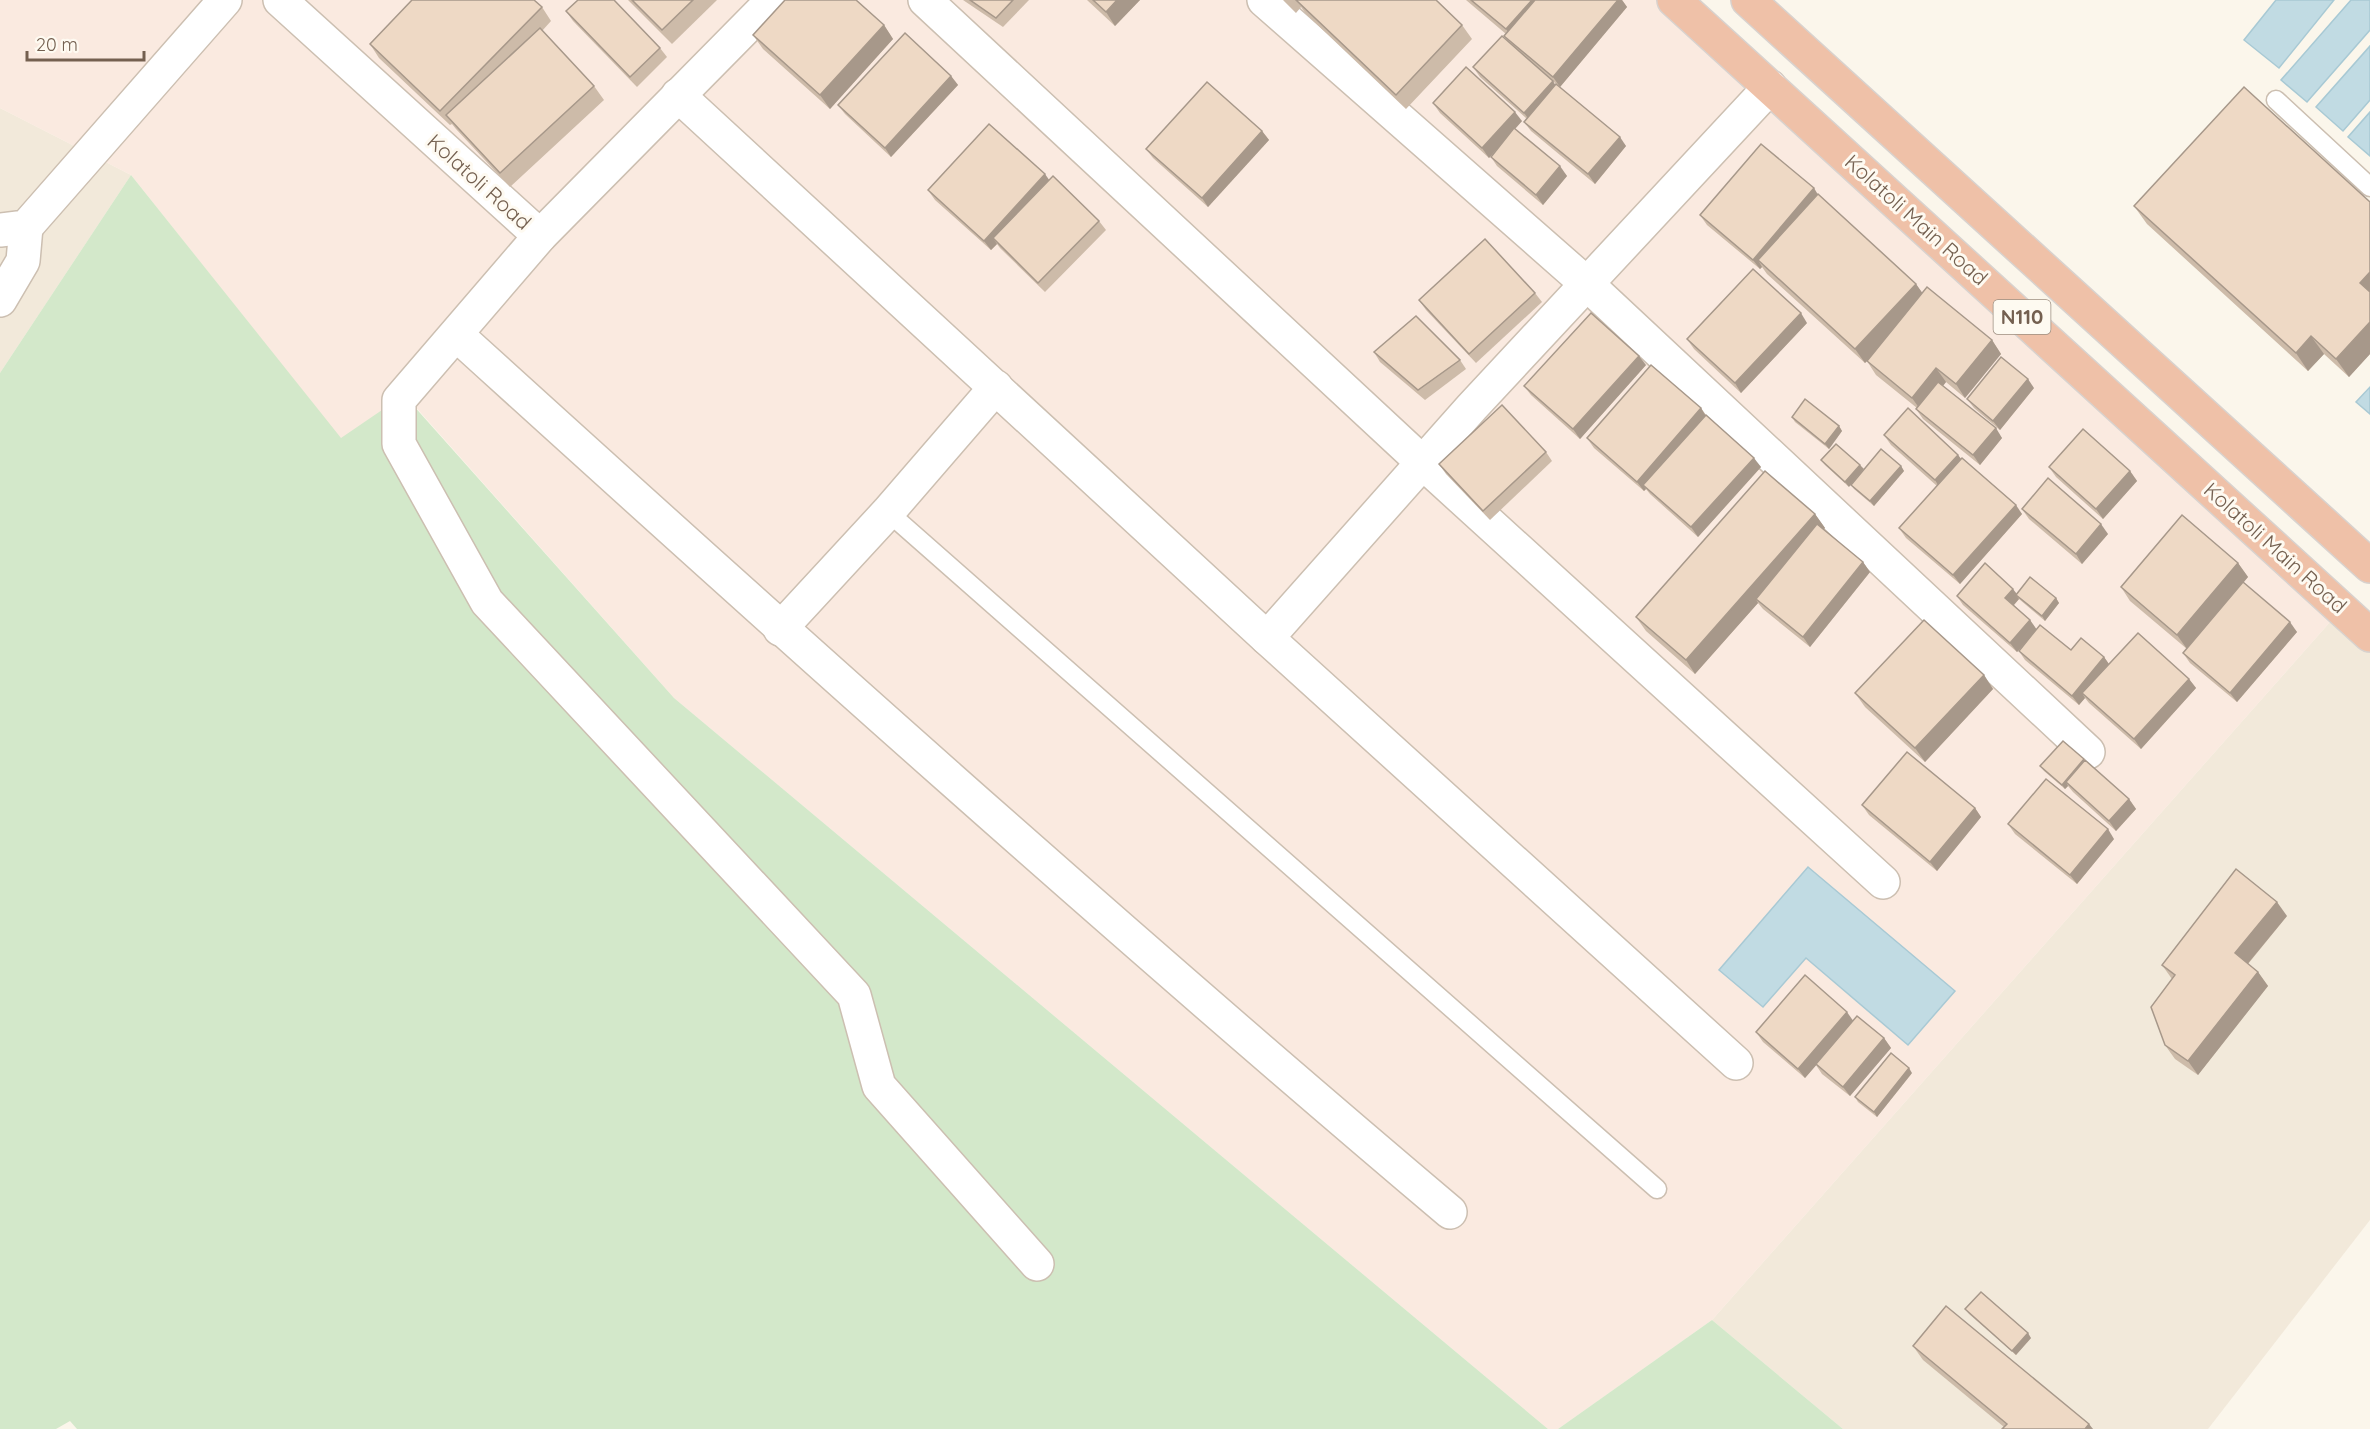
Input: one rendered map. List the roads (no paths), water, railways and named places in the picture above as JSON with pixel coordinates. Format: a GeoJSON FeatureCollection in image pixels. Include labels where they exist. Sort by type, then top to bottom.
{"type":"FeatureCollection","features":[{"type":"Feature","properties":{"kind":"highway","name":"Kolatoli Main Road"},"geometry":{"type":"LineString","coordinates":[[1674,0],[2370,635]]}},
{"type":"Feature","properties":{"kind":"highway","name":"N110"},"geometry":{"type":"LineString","coordinates":[[1759,4],[2370,566]]}},
{"type":"Feature","properties":{"kind":"street"},"geometry":{"type":"LineString","coordinates":[[0,300],[23,261],[13,229],[225,0]]}},
{"type":"Feature","properties":{"kind":"street","name":"Kolatoli Road"},"geometry":{"type":"LineString","coordinates":[[280,0],[540,236],[773,0]]}},
{"type":"Feature","properties":{"kind":"street"},"geometry":{"type":"LineString","coordinates":[[925,0],[1422,462],[1883,882]]}},
{"type":"Feature","properties":{"kind":"street"},"geometry":{"type":"LineString","coordinates":[[1264,0],[1587,284],[2088,752]]}},
{"type":"Feature","properties":{"kind":"street"},"geometry":{"type":"LineString","coordinates":[[1267,638],[1422,462],[1770,87]]}},
{"type":"Feature","properties":{"kind":"street"},"geometry":{"type":"LineString","coordinates":[[678,94],[1267,638],[1736,1063]]}},
{"type":"Feature","properties":{"kind":"street"},"geometry":{"type":"LineString","coordinates":[[540,236],[399,400],[399,444],[487,602],[855,995],[879,1086],[1037,1264]]}},
{"type":"Feature","properties":{"kind":"street"},"geometry":{"type":"LineString","coordinates":[[457,334],[780,629],[1233,1028],[1450,1212]]}},
{"type":"Feature","properties":{"kind":"street"},"geometry":{"type":"LineString","coordinates":[[780,629],[888,512],[996,387]]}},
{"type":"Feature","properties":{"kind":"lane"},"geometry":{"type":"LineString","coordinates":[[2276,100],[2370,187]]}},
{"type":"Feature","properties":{"kind":"lane"},"geometry":{"type":"LineString","coordinates":[[888,512],[1657,1189]]}},
{"type":"Feature","properties":{"kind":"water"},"geometry":{"type":"Polygon","coordinates":[[[2276,0],[2334,0],[2279,68],[2244,40],[2276,0]]]}},
{"type":"Feature","properties":{"kind":"water"},"geometry":{"type":"Polygon","coordinates":[[[2351,0],[2370,0],[2370,30],[2307,102],[2281,80],[2351,0]]]}},
{"type":"Feature","properties":{"kind":"water"},"geometry":{"type":"Polygon","coordinates":[[[2370,46],[2370,100],[2343,131],[2316,107],[2370,46]]]}},
{"type":"Feature","properties":{"kind":"water"},"geometry":{"type":"Polygon","coordinates":[[[2370,112],[2370,156],[2348,137],[2370,112]]]}},
{"type":"Feature","properties":{"kind":"water"},"geometry":{"type":"Polygon","coordinates":[[[2370,387],[2370,414],[2356,402],[2370,387]]]}},
{"type":"Feature","properties":{"kind":"water"},"geometry":{"type":"Polygon","coordinates":[[[1808,867],[1955,991],[1908,1045],[1806,958],[1763,1007],[1719,970],[1808,867]]]}}]}
